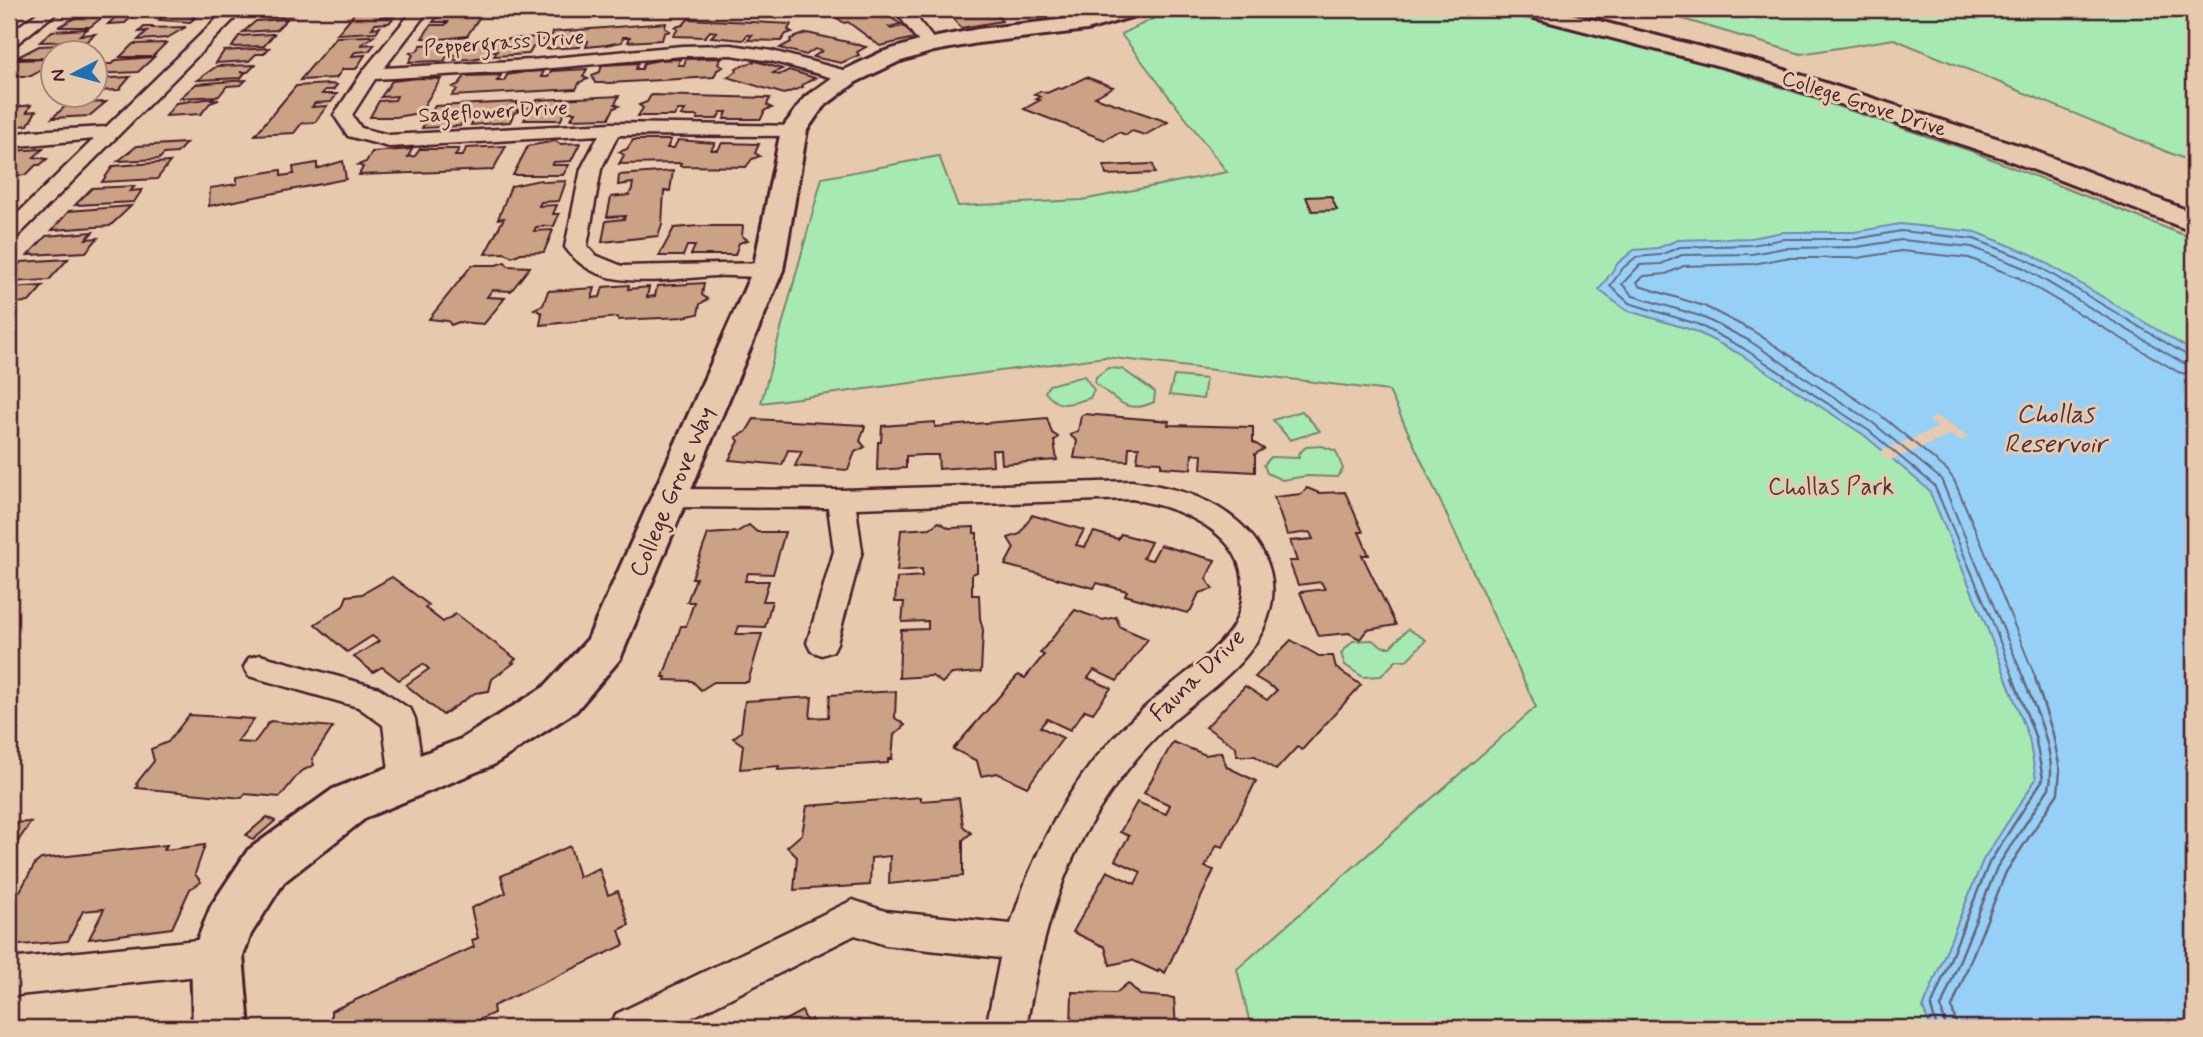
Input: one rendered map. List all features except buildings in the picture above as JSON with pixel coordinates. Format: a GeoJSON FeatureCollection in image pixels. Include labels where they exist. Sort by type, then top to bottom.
{"type":"FeatureCollection","features":[{"type":"Feature","properties":{"kind":"street"},"geometry":{"type":"LineString","coordinates":[[9,41],[53,9]]}},
{"type":"Feature","properties":{"kind":"street"},"geometry":{"type":"LineString","coordinates":[[9,234],[236,9]]}},
{"type":"Feature","properties":{"kind":"street","name":"Sageflower Drive"},"geometry":{"type":"LineString","coordinates":[[427,9],[418,13],[370,74],[343,115],[344,121],[352,130],[377,139],[612,129],[794,130]]}},
{"type":"Feature","properties":{"kind":"street"},"geometry":{"type":"LineString","coordinates":[[902,9],[930,45]]}},
{"type":"Feature","properties":{"kind":"street","name":"College Grove Drive"},"geometry":{"type":"LineString","coordinates":[[1527,9],[1755,68],[2015,153],[2194,223]]}},
{"type":"Feature","properties":{"kind":"street","name":"College Grove Drive"},"geometry":{"type":"LineString","coordinates":[[1576,9],[1826,77],[1940,113],[2194,206]]}},
{"type":"Feature","properties":{"kind":"street","name":"College Grove Way"},"geometry":{"type":"LineString","coordinates":[[221,1028],[217,957],[229,923],[266,866],[350,803],[477,752],[560,699],[605,648],[768,270],[794,130],[814,102],[848,77],[890,57],[930,45],[978,36],[1087,23],[1126,10]]}},
{"type":"Feature","properties":{"kind":"street","name":"Peppergrass Drive"},"geometry":{"type":"LineString","coordinates":[[370,74],[531,65],[682,51],[731,51],[772,56],[848,77]]}},
{"type":"Feature","properties":{"kind":"street"},"geometry":{"type":"LineString","coordinates":[[612,129],[591,169],[576,247],[583,257],[608,270],[634,274],[768,270]]}},
{"type":"Feature","properties":{"kind":"street"},"geometry":{"type":"LineString","coordinates":[[9,141],[32,136],[108,133]]}},
{"type":"Feature","properties":{"kind":"street","name":"Fauna Drive"},"geometry":{"type":"LineString","coordinates":[[671,498],[841,499],[1110,490],[1153,493],[1174,498],[1212,514],[1241,540],[1257,570],[1258,604],[1244,636],[1231,651],[1151,721],[1104,774],[1058,851],[1038,895],[1022,943],[1006,1028]]}},
{"type":"Feature","properties":{"kind":"street"},"geometry":{"type":"LineString","coordinates":[[822,643],[848,551],[841,499]]}},
{"type":"Feature","properties":{"kind":"street"},"geometry":{"type":"LineString","coordinates":[[260,667],[368,696],[399,719],[407,778]]}},
{"type":"Feature","properties":{"kind":"street"},"geometry":{"type":"LineString","coordinates":[[630,1028],[853,917],[885,928],[1022,943]]}},
{"type":"Feature","properties":{"kind":"street"},"geometry":{"type":"LineString","coordinates":[[9,978],[217,957]]}},
{"type":"Feature","properties":{"kind":"green space","name":"Chollas Park"},"geometry":{"type":"Polygon","coordinates":[[[1174,9],[1490,9],[1680,54],[1971,151],[2194,239],[2194,1028],[1251,1028],[1237,969],[1536,707],[1389,391],[1105,357],[761,403],[822,178],[939,156],[958,206],[1082,200],[1227,172],[1121,34],[1174,9]]]}},
{"type":"Feature","properties":{"kind":"green space"},"geometry":{"type":"Polygon","coordinates":[[[1649,9],[2194,9],[2194,163],[1894,39],[1801,54],[1649,9]]]}},
{"type":"Feature","properties":{"kind":"green space"},"geometry":{"type":"Polygon","coordinates":[[[1108,368],[1122,369],[1155,392],[1154,402],[1136,407],[1116,400],[1095,383],[1096,377],[1108,368]]]}},
{"type":"Feature","properties":{"kind":"green space"},"geometry":{"type":"Polygon","coordinates":[[[1084,376],[1094,390],[1090,398],[1061,404],[1045,392],[1049,385],[1084,376]]]}},
{"type":"Feature","properties":{"kind":"green space"},"geometry":{"type":"Polygon","coordinates":[[[1174,376],[1206,379],[1203,399],[1169,395],[1174,376]]]}},
{"type":"Feature","properties":{"kind":"green space"},"geometry":{"type":"Polygon","coordinates":[[[1302,411],[1320,431],[1290,440],[1273,420],[1302,411]]]}},
{"type":"Feature","properties":{"kind":"green space"},"geometry":{"type":"Polygon","coordinates":[[[1322,446],[1336,451],[1343,469],[1337,477],[1307,476],[1282,480],[1267,473],[1264,465],[1271,457],[1299,458],[1298,454],[1306,447],[1322,446]]]}},
{"type":"Feature","properties":{"kind":"green space"},"geometry":{"type":"Polygon","coordinates":[[[1408,629],[1426,640],[1406,661],[1397,660],[1381,676],[1363,677],[1345,665],[1341,653],[1353,641],[1372,640],[1384,647],[1390,647],[1408,629]]]}},
{"type":"Feature","properties":{"kind":"water","name":"Chollas Reservoir"},"geometry":{"type":"Polygon","coordinates":[[[1900,224],[1976,232],[2031,254],[2194,352],[2194,1028],[1931,1028],[1923,1008],[1983,860],[2036,779],[2029,738],[1984,620],[1929,490],[1864,435],[1740,354],[1695,331],[1626,310],[1599,290],[1618,263],[1634,250],[1658,248],[1678,240],[1751,238],[1783,232],[1855,232],[1900,224]]]}},
{"type":"Feature","properties":{"kind":"pier"},"geometry":{"type":"Polygon","coordinates":[[[1937,417],[1969,437],[1960,441],[1951,435],[1889,461],[1879,452],[1938,428],[1928,420],[1937,417]]]}}]}
